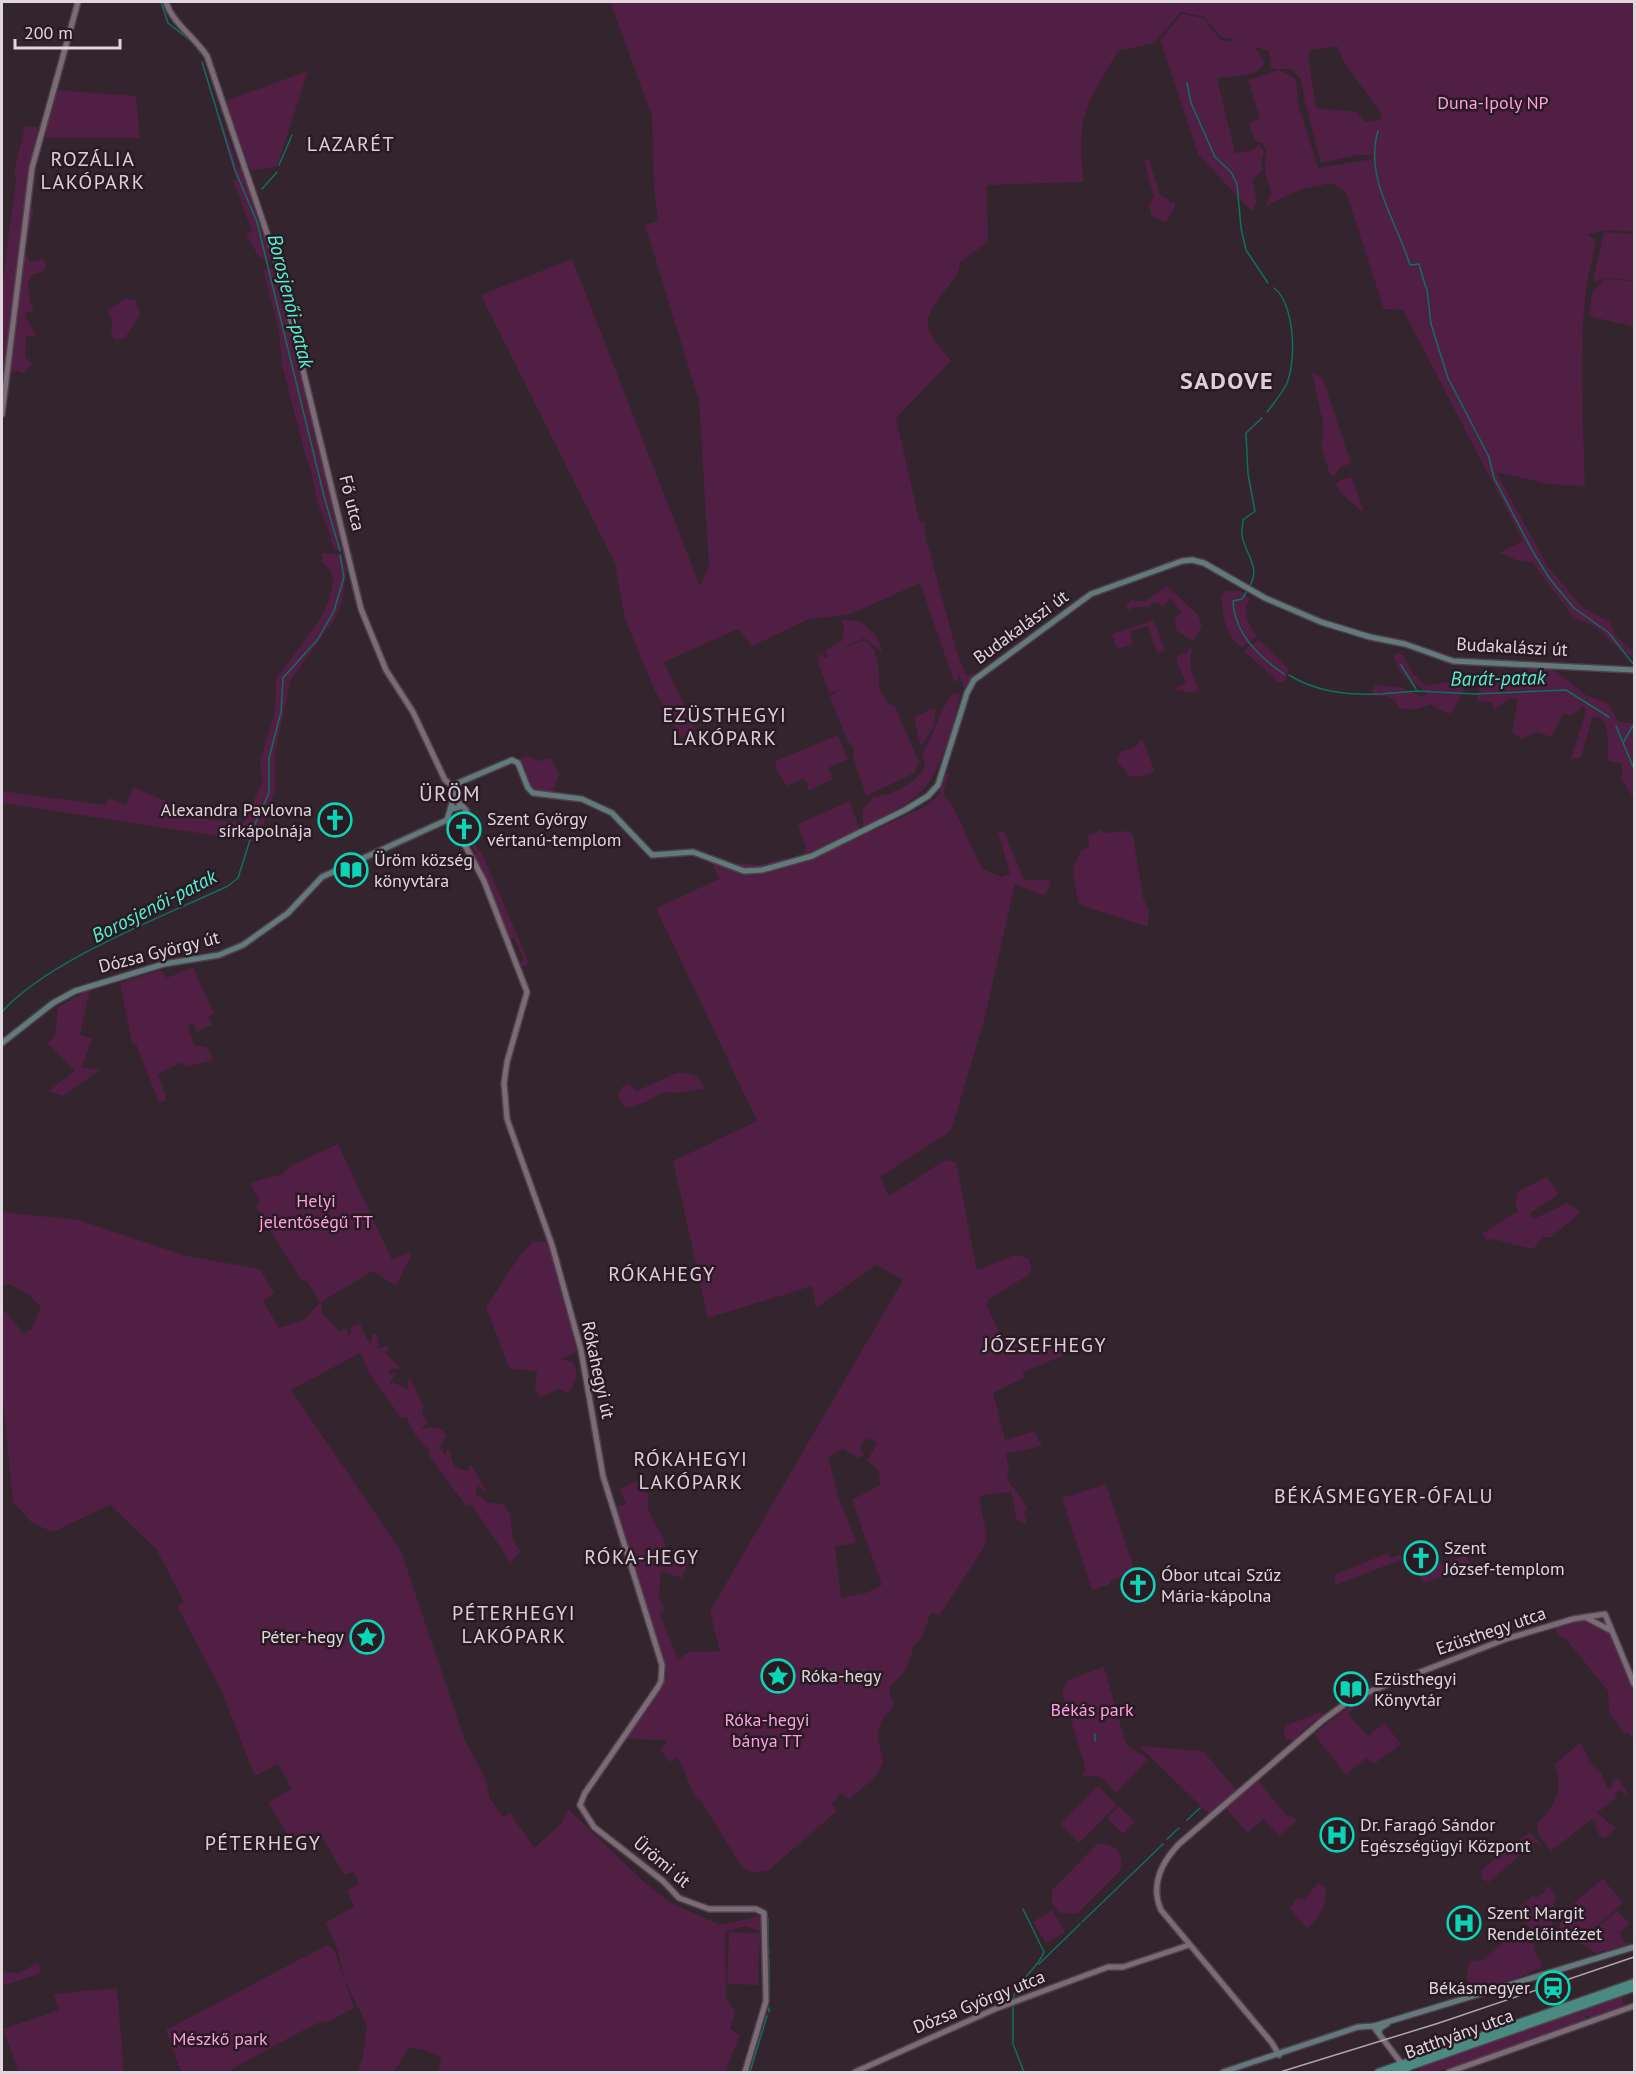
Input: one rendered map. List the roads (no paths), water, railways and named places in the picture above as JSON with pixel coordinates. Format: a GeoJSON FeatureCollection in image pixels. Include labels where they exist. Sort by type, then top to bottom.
{"type":"FeatureCollection","features":[{"type":"Feature","properties":{"kind":"main road","name":"Budakalászi út"},"geometry":{"type":"LineString","coordinates":[[455,788],[460,781],[514,760],[528,788],[533,793],[582,799],[612,813],[652,855],[693,852],[744,871],[762,870],[812,856],[843,842],[932,793],[938,785],[967,693],[974,680],[1091,594],[1188,559],[1204,563],[1249,588],[1321,622],[1370,637],[1405,644],[1453,661],[1635,670]]}},
{"type":"Feature","properties":{"kind":"main road"},"geometry":{"type":"LineString","coordinates":[[447,820],[452,809],[455,788]]}},
{"type":"Feature","properties":{"kind":"main road"},"geometry":{"type":"LineString","coordinates":[[452,809],[462,806]]}},
{"type":"Feature","properties":{"kind":"main road","name":"Dózsa György út"},"geometry":{"type":"LineString","coordinates":[[2,1043],[52,1003],[75,991],[164,964],[219,955],[243,945],[282,918],[318,880],[329,873],[447,820]]}},
{"type":"Feature","properties":{"kind":"main road"},"geometry":{"type":"LineString","coordinates":[[1223,2073],[1366,2024],[1373,2026],[1635,1947]]}},
{"type":"Feature","properties":{"kind":"main road","name":"Batthyány utca"},"geometry":{"type":"LineString","coordinates":[[1395,2073],[1635,1982]]}},
{"type":"Feature","properties":{"kind":"main road","name":"Batthyány utca"},"geometry":{"type":"LineString","coordinates":[[1378,2073],[1405,2069],[1635,1988]]}},
{"type":"Feature","properties":{"kind":"main road"},"geometry":{"type":"LineString","coordinates":[[1379,2033],[1382,2026],[1397,2019]]}},
{"type":"Feature","properties":{"kind":"main road"},"geometry":{"type":"LineString","coordinates":[[1415,2073],[1420,2064]]}},
{"type":"Feature","properties":{"kind":"street"},"geometry":{"type":"LineString","coordinates":[[2,414],[27,196],[44,118],[78,2]]}},
{"type":"Feature","properties":{"kind":"street","name":"Fő utca"},"geometry":{"type":"LineString","coordinates":[[166,2],[173,18],[199,44],[207,56],[263,217],[361,609],[387,670],[413,712],[445,780],[455,788]]}},
{"type":"Feature","properties":{"kind":"street"},"geometry":{"type":"LineString","coordinates":[[447,820],[464,843],[477,835],[462,806],[454,797]]}},
{"type":"Feature","properties":{"kind":"street","name":"Rókahegyi út"},"geometry":{"type":"LineString","coordinates":[[464,843],[491,897],[528,998],[507,1062],[504,1083],[507,1119],[552,1245],[581,1350],[603,1476],[662,1665],[660,1683],[621,1740]]}},
{"type":"Feature","properties":{"kind":"street"},"geometry":{"type":"LineString","coordinates":[[1603,1622],[1605,1614],[1599,1614],[1603,1622],[1613,1634],[1635,1684]]}},
{"type":"Feature","properties":{"kind":"street","name":"Ezüsthegy utca"},"geometry":{"type":"LineString","coordinates":[[1189,1945],[1161,1910],[1155,1887],[1169,1854],[1330,1714],[1360,1695],[1506,1639],[1599,1614]]}},
{"type":"Feature","properties":{"kind":"street"},"geometry":{"type":"LineString","coordinates":[[1585,1617],[1603,1622]]}},
{"type":"Feature","properties":{"kind":"street","name":"Ürömi út"},"geometry":{"type":"LineString","coordinates":[[621,1740],[580,1800],[582,1810],[592,1825],[613,1840],[639,1866],[663,1881],[679,1898],[713,1909],[758,1909],[765,1916],[766,2001],[745,2073]]}},
{"type":"Feature","properties":{"kind":"street"},"geometry":{"type":"LineString","coordinates":[[1189,1945],[1272,2043],[1279,2055]]}},
{"type":"Feature","properties":{"kind":"street","name":"Dózsa György utca"},"geometry":{"type":"LineString","coordinates":[[855,2073],[1013,2002],[1116,1966],[1123,1966],[1189,1945]]}},
{"type":"Feature","properties":{"kind":"street"},"geometry":{"type":"LineString","coordinates":[[1449,2073],[1635,2006]]}},
{"type":"Feature","properties":{"kind":"street"},"geometry":{"type":"LineString","coordinates":[[1373,2026],[1405,2069]]}},
{"type":"Feature","properties":{"kind":"waterway","name":"Borosjenői-patak"},"geometry":{"type":"LineString","coordinates":[[161,2],[168,23],[192,42]]}},
{"type":"Feature","properties":{"kind":"waterway","name":"Borosjenői-patak"},"geometry":{"type":"LineString","coordinates":[[197,47],[200,53]]}},
{"type":"Feature","properties":{"kind":"waterway","name":"Borosjenői-patak"},"geometry":{"type":"LineString","coordinates":[[202,62],[235,170],[257,222],[324,496],[340,551]]}},
{"type":"Feature","properties":{"kind":"waterway"},"geometry":{"type":"LineString","coordinates":[[1187,83],[1191,103],[1215,157],[1231,172],[1237,184],[1241,228],[1246,250],[1268,283]]}},
{"type":"Feature","properties":{"kind":"waterway"},"geometry":{"type":"LineString","coordinates":[[1378,131],[1375,166],[1384,200],[1410,265],[1419,264],[1426,288]]}},
{"type":"Feature","properties":{"kind":"waterway"},"geometry":{"type":"LineString","coordinates":[[279,165],[292,135]]}},
{"type":"Feature","properties":{"kind":"waterway"},"geometry":{"type":"LineString","coordinates":[[262,189],[277,172]]}},
{"type":"Feature","properties":{"kind":"waterway"},"geometry":{"type":"LineString","coordinates":[[1267,412],[1286,385],[1290,375],[1293,349],[1290,319],[1286,306],[1274,288]]}},
{"type":"Feature","properties":{"kind":"waterway"},"geometry":{"type":"LineString","coordinates":[[1427,289],[1431,324],[1448,378],[1489,457],[1494,478],[1533,552],[1550,579],[1574,608],[1609,633],[1634,665]]}},
{"type":"Feature","properties":{"kind":"waterway"},"geometry":{"type":"LineString","coordinates":[[1249,587],[1254,573],[1242,530],[1243,520],[1255,511],[1248,474],[1246,433],[1262,418]]}},
{"type":"Feature","properties":{"kind":"waterway","name":"Borosjenői-patak"},"geometry":{"type":"LineString","coordinates":[[2,1012],[22,993],[76,958],[107,941],[228,886],[238,878],[255,824],[269,793],[269,758],[281,712],[283,678],[318,639],[334,611],[344,577],[340,555]]}},
{"type":"Feature","properties":{"kind":"waterway","name":"Barát-patak"},"geometry":{"type":"LineString","coordinates":[[1247,591],[1242,599],[1233,601],[1238,624],[1257,652],[1284,674]]}},
{"type":"Feature","properties":{"kind":"waterway"},"geometry":{"type":"LineString","coordinates":[[1401,665],[1416,689]]}},
{"type":"Feature","properties":{"kind":"waterway"},"geometry":{"type":"LineString","coordinates":[[1289,675],[1321,689],[1355,694],[1378,694]]}},
{"type":"Feature","properties":{"kind":"waterway","name":"Barát-patak"},"geometry":{"type":"LineString","coordinates":[[1380,694],[1417,691],[1475,694],[1566,690],[1609,717]]}},
{"type":"Feature","properties":{"kind":"waterway"},"geometry":{"type":"LineString","coordinates":[[1624,741],[1634,724]]}},
{"type":"Feature","properties":{"kind":"waterway","name":"Barát-patak"},"geometry":{"type":"LineString","coordinates":[[1616,726],[1634,769]]}},
{"type":"Feature","properties":{"kind":"waterway"},"geometry":{"type":"LineString","coordinates":[[1095,1734],[1095,1741]]}},
{"type":"Feature","properties":{"kind":"waterway"},"geometry":{"type":"LineString","coordinates":[[1187,1820],[1200,1808]]}},
{"type":"Feature","properties":{"kind":"waterway"},"geometry":{"type":"LineString","coordinates":[[1167,1839],[1179,1828]]}},
{"type":"Feature","properties":{"kind":"waterway"},"geometry":{"type":"LineString","coordinates":[[1082,1922],[1163,1844]]}},
{"type":"Feature","properties":{"kind":"waterway"},"geometry":{"type":"LineString","coordinates":[[1013,1999],[1018,1987],[1044,1952],[1023,1909]]}},
{"type":"Feature","properties":{"kind":"waterway"},"geometry":{"type":"LineString","coordinates":[[768,1918],[768,1939]]}},
{"type":"Feature","properties":{"kind":"waterway"},"geometry":{"type":"LineString","coordinates":[[1039,1964],[1080,1924]]}},
{"type":"Feature","properties":{"kind":"waterway"},"geometry":{"type":"LineString","coordinates":[[768,1943],[769,1954]]}},
{"type":"Feature","properties":{"kind":"waterway"},"geometry":{"type":"LineString","coordinates":[[769,1959],[769,1997]]}},
{"type":"Feature","properties":{"kind":"waterway"},"geometry":{"type":"LineString","coordinates":[[1013,2006],[1013,2043]]}},
{"type":"Feature","properties":{"kind":"waterway"},"geometry":{"type":"LineString","coordinates":[[750,2072],[767,2016]]}},
{"type":"Feature","properties":{"kind":"waterway"},"geometry":{"type":"LineString","coordinates":[[1013,2044],[1024,2072]]}},
{"type":"Feature","properties":{"kind":"tram line"},"geometry":{"type":"LineString","coordinates":[[1280,2072],[1439,2023],[1634,1957]]}},
{"type":"Feature","properties":{"kind":"place","name":"Alexandra Pavlovna sírkápolnája"},"geometry":{"type":"Point","coordinates":[335,820]}},
{"type":"Feature","properties":{"kind":"place","name":"Szent György vértanú-templom"},"geometry":{"type":"Point","coordinates":[464,829]}},
{"type":"Feature","properties":{"kind":"place","name":"Üröm község könyvtára"},"geometry":{"type":"Point","coordinates":[351,870]}},
{"type":"Feature","properties":{"kind":"place","name":"Szent József-templom"},"geometry":{"type":"Point","coordinates":[1421,1558]}},
{"type":"Feature","properties":{"kind":"place","name":"Óbor utcai Szűz Mária-kápolna"},"geometry":{"type":"Point","coordinates":[1138,1585]}},
{"type":"Feature","properties":{"kind":"place","name":"Péter-hegy"},"geometry":{"type":"Point","coordinates":[367,1637]}},
{"type":"Feature","properties":{"kind":"place","name":"Róka-hegy"},"geometry":{"type":"Point","coordinates":[778,1676]}},
{"type":"Feature","properties":{"kind":"place","name":"Ezüsthegyi Könyvtár"},"geometry":{"type":"Point","coordinates":[1351,1689]}},
{"type":"Feature","properties":{"kind":"place","name":"Dr. Faragó Sándor Egészségügyi Központ"},"geometry":{"type":"Point","coordinates":[1337,1835]}},
{"type":"Feature","properties":{"kind":"place","name":"Szent Margit Rendelőintézet"},"geometry":{"type":"Point","coordinates":[1464,1923]}},
{"type":"Feature","properties":{"kind":"place","name":"Békásmegyer"},"geometry":{"type":"Point","coordinates":[1553,1988]}},
{"type":"Feature","properties":{"kind":"district","name":"LAZARÉT"},"geometry":{"type":"Point","coordinates":[351,144]}},
{"type":"Feature","properties":{"kind":"district","name":"ROZÁLIA LAKÓPARK"},"geometry":{"type":"Point","coordinates":[93,170]}},
{"type":"Feature","properties":{"kind":"district","name":"SADOVE"},"geometry":{"type":"Point","coordinates":[1227,381]}},
{"type":"Feature","properties":{"kind":"district","name":"EZÜSTHEGYI LAKÓPARK"},"geometry":{"type":"Point","coordinates":[725,726]}},
{"type":"Feature","properties":{"kind":"district","name":"ÜRÖM"},"geometry":{"type":"Point","coordinates":[450,794]}},
{"type":"Feature","properties":{"kind":"district","name":"RÓKAHEGY"},"geometry":{"type":"Point","coordinates":[662,1274]}},
{"type":"Feature","properties":{"kind":"district","name":"JÓZSEFHEGY"},"geometry":{"type":"Point","coordinates":[1045,1345]}},
{"type":"Feature","properties":{"kind":"district","name":"RÓKAHEGYI LAKÓPARK"},"geometry":{"type":"Point","coordinates":[691,1470]}},
{"type":"Feature","properties":{"kind":"district","name":"BÉKÁSMEGYER-ÓFALU"},"geometry":{"type":"Point","coordinates":[1384,1496]}},
{"type":"Feature","properties":{"kind":"district","name":"RÓKA-HEGY"},"geometry":{"type":"Point","coordinates":[642,1557]}},
{"type":"Feature","properties":{"kind":"district","name":"PÉTERHEGYI LAKÓPARK"},"geometry":{"type":"Point","coordinates":[514,1624]}},
{"type":"Feature","properties":{"kind":"district","name":"PÉTERHEGY"},"geometry":{"type":"Point","coordinates":[263,1843]}},
{"type":"Feature","properties":{"kind":"park label","name":"Duna-Ipoly NP"},"geometry":{"type":"Point","coordinates":[1493,103]}},
{"type":"Feature","properties":{"kind":"park label","name":"Helyi jelentőségű TT"},"geometry":{"type":"Point","coordinates":[316,1211]}},
{"type":"Feature","properties":{"kind":"park label","name":"Békás park"},"geometry":{"type":"Point","coordinates":[1092,1710]}},
{"type":"Feature","properties":{"kind":"park label","name":"Róka-hegyi bánya TT"},"geometry":{"type":"Point","coordinates":[767,1730]}},
{"type":"Feature","properties":{"kind":"park label","name":"Mészkő park"},"geometry":{"type":"Point","coordinates":[220,2039]}}]}
